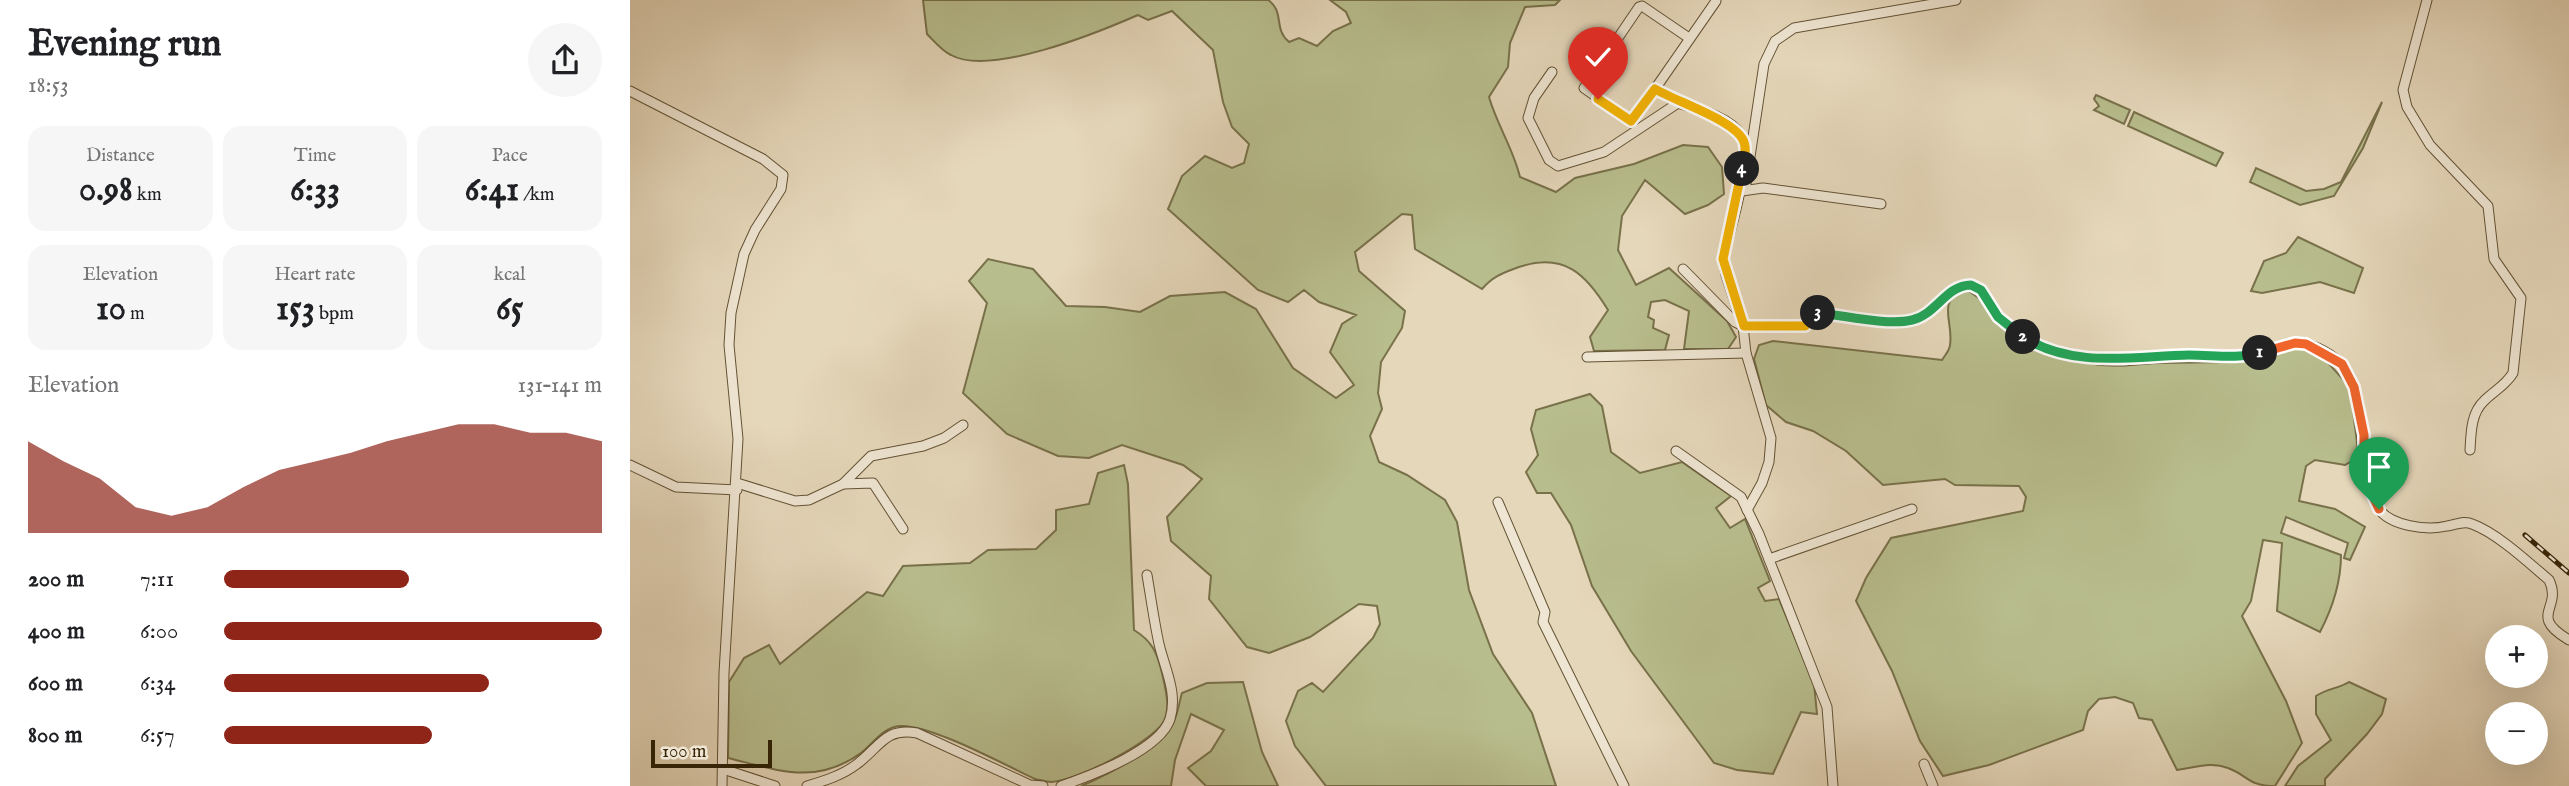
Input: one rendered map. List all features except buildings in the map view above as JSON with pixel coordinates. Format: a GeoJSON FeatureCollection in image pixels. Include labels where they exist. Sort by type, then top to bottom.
{"type":"FeatureCollection","features":[{"type":"Feature","properties":{"kind":"street"},"geometry":{"type":"LineString","coordinates":[[1747,510],[1762,483],[1769,461],[1771,438],[1746,353],[1744,326],[1723,259],[1742,192],[1764,64],[1775,41],[1794,28],[1956,0]]}},
{"type":"Feature","properties":{"kind":"street"},"geometry":{"type":"LineString","coordinates":[[2427,0],[2405,75],[2403,90],[2407,107],[2430,145],[2488,206],[2494,259],[2521,298],[2513,373],[2508,382],[2483,401],[2475,414],[2470,450]]}},
{"type":"Feature","properties":{"kind":"street"},"geometry":{"type":"LineString","coordinates":[[1689,38],[1642,6],[1639,7],[1584,88],[1631,121],[1716,1]]}},
{"type":"Feature","properties":{"kind":"street"},"geometry":{"type":"LineString","coordinates":[[1552,72],[1534,98],[1528,118],[1549,160],[1558,166],[1604,152],[1678,103]]}},
{"type":"Feature","properties":{"kind":"street"},"geometry":{"type":"LineString","coordinates":[[1655,89],[1678,103],[1723,120],[1741,134],[1745,155],[1742,192]]}},
{"type":"Feature","properties":{"kind":"street"},"geometry":{"type":"LineString","coordinates":[[630,91],[763,159],[783,175],[781,189],[755,229],[744,254],[731,313],[729,345],[738,439],[724,673],[722,786]]}},
{"type":"Feature","properties":{"kind":"street"},"geometry":{"type":"LineString","coordinates":[[1742,192],[1763,188],[1881,204]]}},
{"type":"Feature","properties":{"kind":"street"},"geometry":{"type":"LineString","coordinates":[[1683,269],[1726,316],[1744,326],[1805,326],[1818,313],[1911,321],[1933,309],[1954,289],[1971,285],[1981,290],[1992,310],[2008,327],[2033,342],[2094,359],[2190,355],[2236,357],[2295,343],[2318,348],[2335,358],[2350,375],[2364,435],[2364,477],[2379,509],[2394,521],[2405,524],[2434,528],[2471,523],[2488,534],[2549,580],[2553,588],[2548,622],[2552,631],[2569,640]]}},
{"type":"Feature","properties":{"kind":"street"},"geometry":{"type":"LineString","coordinates":[[1587,357],[1746,353]]}},
{"type":"Feature","properties":{"kind":"street"},"geometry":{"type":"LineString","coordinates":[[630,465],[676,487],[737,486],[795,501],[809,500],[843,484],[871,456],[923,446],[943,438],[963,425]]}},
{"type":"Feature","properties":{"kind":"street"},"geometry":{"type":"LineString","coordinates":[[1676,451],[1741,497],[1769,559],[1826,706],[1833,786]]}},
{"type":"Feature","properties":{"kind":"street"},"geometry":{"type":"LineString","coordinates":[[843,484],[873,482],[904,529]]}},
{"type":"Feature","properties":{"kind":"street"},"geometry":{"type":"LineString","coordinates":[[1498,502],[1545,612],[1543,622],[1624,786]]}},
{"type":"Feature","properties":{"kind":"street"},"geometry":{"type":"LineString","coordinates":[[1769,559],[1912,509]]}},
{"type":"Feature","properties":{"kind":"street"},"geometry":{"type":"LineString","coordinates":[[1061,786],[1100,772],[1135,752],[1160,733],[1169,721],[1172,688],[1160,646],[1147,575]]}},
{"type":"Feature","properties":{"kind":"street"},"geometry":{"type":"LineString","coordinates":[[807,786],[846,771],[890,734],[902,730],[917,733],[1030,785],[1043,786]]}},
{"type":"Feature","properties":{"kind":"street"},"geometry":{"type":"LineString","coordinates":[[1924,764],[1933,786]]}},
{"type":"Feature","properties":{"kind":"street"},"geometry":{"type":"LineString","coordinates":[[723,769],[775,786]]}},
{"type":"Feature","properties":{"kind":"green space"},"geometry":{"type":"Polygon","coordinates":[[[923,0],[1268,0],[1276,9],[1281,32],[1289,42],[1299,38],[1317,46],[1333,31],[1351,23],[1346,12],[1330,0],[1560,0],[1555,5],[1525,7],[1510,43],[1508,67],[1489,97],[1520,177],[1556,192],[1575,178],[1634,164],[1683,145],[1708,147],[1722,167],[1724,194],[1708,205],[1685,214],[1645,180],[1622,216],[1618,250],[1636,285],[1669,268],[1727,321],[1736,337],[1728,349],[1684,349],[1689,311],[1665,300],[1651,302],[1648,317],[1654,320],[1653,328],[1669,335],[1665,350],[1594,351],[1590,337],[1608,310],[1591,286],[1572,269],[1549,262],[1535,263],[1499,275],[1482,289],[1415,249],[1412,215],[1402,214],[1355,252],[1359,271],[1405,311],[1402,328],[1381,362],[1378,393],[1382,409],[1370,436],[1379,462],[1407,475],[1445,500],[1457,522],[1469,590],[1493,654],[1532,713],[1556,786],[1326,786],[1295,746],[1286,721],[1298,691],[1312,683],[1323,692],[1373,638],[1380,624],[1377,606],[1359,604],[1310,637],[1269,653],[1247,647],[1209,599],[1211,576],[1171,541],[1167,517],[1202,479],[1183,465],[1122,445],[1089,458],[1058,456],[1007,434],[963,393],[987,303],[969,281],[988,259],[1033,269],[1066,306],[1105,307],[1140,312],[1170,296],[1225,292],[1256,309],[1293,368],[1336,398],[1354,385],[1330,352],[1342,324],[1356,315],[1319,302],[1304,290],[1288,302],[1258,290],[1168,209],[1182,176],[1205,156],[1232,168],[1244,163],[1249,144],[1232,127],[1223,102],[1213,50],[1172,11],[1148,20],[1138,15],[1044,50],[991,60],[969,60],[951,55],[927,34],[923,0]]]}},
{"type":"Feature","properties":{"kind":"green space"},"geometry":{"type":"Polygon","coordinates":[[[2096,95],[2130,110],[2124,124],[2094,110],[2099,106],[2094,99],[2096,95]]]}},
{"type":"Feature","properties":{"kind":"green space"},"geometry":{"type":"Polygon","coordinates":[[[2382,102],[2363,148],[2334,196],[2300,205],[2250,182],[2256,168],[2306,191],[2324,189],[2341,182],[2382,102]]]}},
{"type":"Feature","properties":{"kind":"green space"},"geometry":{"type":"Polygon","coordinates":[[[2134,112],[2223,153],[2216,166],[2128,126],[2134,112]]]}},
{"type":"Feature","properties":{"kind":"green space"},"geometry":{"type":"Polygon","coordinates":[[[2298,237],[2363,268],[2354,293],[2320,282],[2262,293],[2251,291],[2264,261],[2286,253],[2298,237]]]}},
{"type":"Feature","properties":{"kind":"green space"},"geometry":{"type":"Polygon","coordinates":[[[1966,289],[1980,299],[1999,325],[2029,345],[2096,364],[2232,362],[2292,348],[2304,348],[2321,355],[2350,387],[2358,450],[2352,461],[2345,465],[2315,460],[2306,466],[2299,501],[2335,509],[2365,527],[2350,560],[2344,558],[2348,543],[2286,517],[2281,533],[2341,555],[2338,585],[2325,623],[2320,632],[2277,611],[2282,543],[2263,540],[2251,601],[2242,616],[2286,701],[2302,743],[2275,786],[2254,782],[2221,766],[2177,770],[2152,720],[2139,718],[2133,703],[2115,697],[2099,699],[2088,711],[2083,730],[1989,765],[1943,776],[1920,741],[1892,671],[1856,601],[1866,578],[1891,538],[2023,511],[2026,497],[2019,486],[1955,485],[1945,479],[1883,485],[1846,451],[1813,431],[1786,422],[1766,405],[1754,359],[1759,345],[1773,341],[1942,360],[1948,351],[1951,336],[1948,306],[1951,299],[1966,289]]]}},
{"type":"Feature","properties":{"kind":"green space"},"geometry":{"type":"Polygon","coordinates":[[[1590,394],[1602,406],[1611,452],[1640,473],[1682,462],[1731,496],[1716,508],[1730,528],[1745,519],[1770,581],[1758,588],[1765,601],[1779,599],[1814,684],[1817,714],[1801,712],[1773,774],[1737,770],[1714,763],[1631,651],[1592,586],[1571,525],[1551,493],[1537,493],[1526,472],[1538,455],[1531,429],[1536,410],[1590,394]]]}},
{"type":"Feature","properties":{"kind":"green space"},"geometry":{"type":"Polygon","coordinates":[[[1124,465],[1128,484],[1134,630],[1145,638],[1156,653],[1167,703],[1164,721],[1145,740],[1095,768],[1051,782],[1035,779],[930,731],[900,726],[888,729],[861,753],[844,763],[812,772],[780,770],[728,758],[729,682],[744,658],[769,645],[780,664],[867,592],[883,596],[903,566],[970,563],[988,550],[1036,549],[1056,530],[1056,510],[1089,504],[1098,473],[1124,465]]]}},
{"type":"Feature","properties":{"kind":"green space"},"geometry":{"type":"Polygon","coordinates":[[[1243,682],[1262,752],[1278,786],[1206,786],[1188,768],[1211,751],[1224,730],[1191,714],[1175,760],[1171,786],[1081,786],[1118,768],[1156,743],[1174,721],[1182,693],[1207,683],[1243,682]]]}},
{"type":"Feature","properties":{"kind":"green space"},"geometry":{"type":"Polygon","coordinates":[[[2349,682],[2386,699],[2382,714],[2325,779],[2325,786],[2285,786],[2298,766],[2331,740],[2316,714],[2316,696],[2349,682]]]}},
{"type":"Feature","properties":{"kind":"railway"},"geometry":{"type":"LineString","coordinates":[[2525,535],[2569,573]]}},
{"type":"Feature","properties":{"kind":"route"},"geometry":{"type":"LineString","coordinates":[[1598,99],[1631,121],[1655,89],[1678,103],[1723,120],[1741,134],[1745,155],[1723,259],[1744,326],[1805,326],[1818,313],[1911,321],[1933,309],[1954,289],[1961,285],[1971,285],[1981,290],[1992,310],[2008,327],[2033,342],[2104,361],[2190,355],[2236,357],[2295,343],[2306,344],[2335,358],[2350,375],[2364,435],[2364,477],[2379,509]]}}]}
